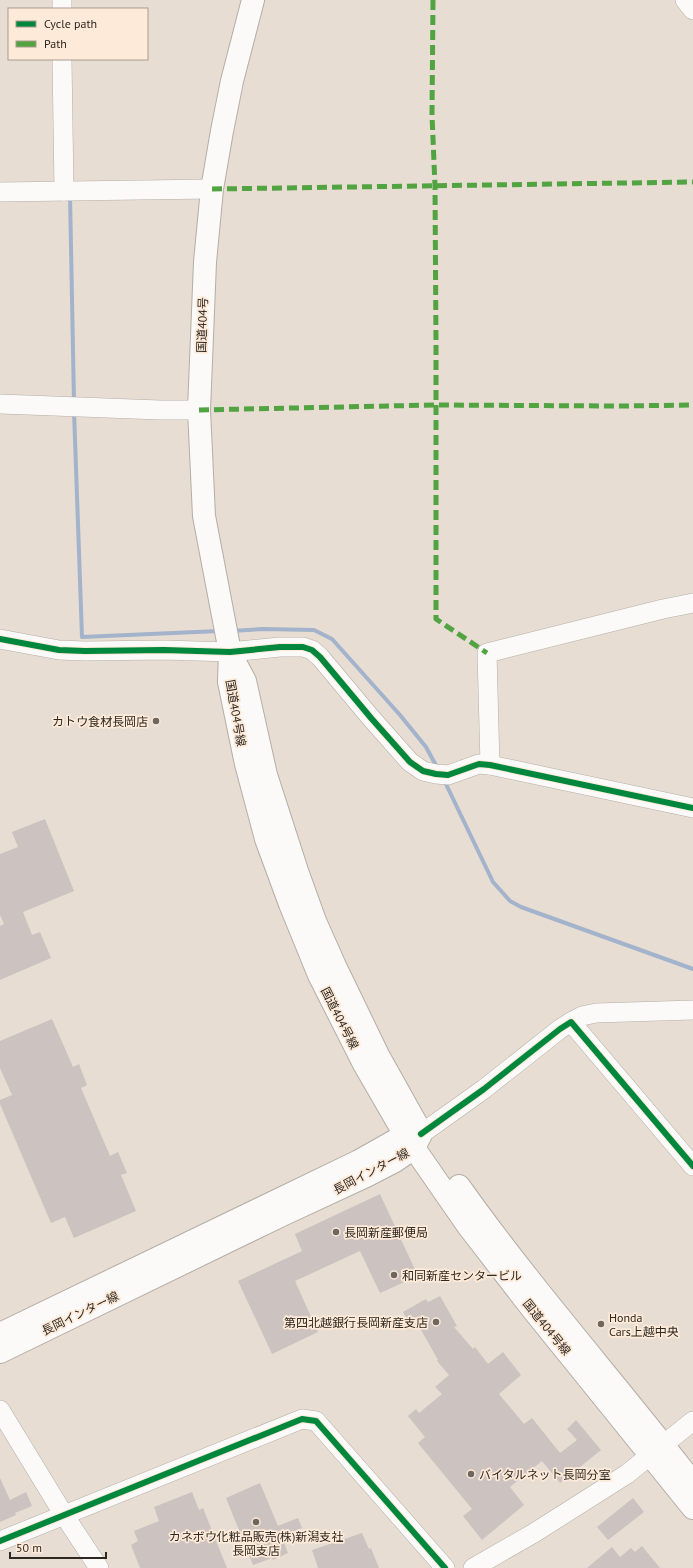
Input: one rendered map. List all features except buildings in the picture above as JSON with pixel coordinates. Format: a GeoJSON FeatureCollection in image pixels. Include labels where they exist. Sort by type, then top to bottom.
{"type":"FeatureCollection","features":[{"type":"Feature","properties":{"kind":"main road","name":"国道404号"},"geometry":{"type":"LineString","coordinates":[[230,652],[204,516],[199,410],[204,262],[212,189],[232,81],[253,0]]}},
{"type":"Feature","properties":{"kind":"main road","name":"国道404号線"},"geometry":{"type":"LineString","coordinates":[[230,652],[229,682],[246,764],[269,847],[319,976],[364,1064],[414,1139],[472,1232],[533,1310],[657,1450],[693,1483]]}},
{"type":"Feature","properties":{"kind":"main road","name":"長岡インター線"},"geometry":{"type":"LineString","coordinates":[[0,1334],[359,1161],[414,1139]]}},
{"type":"Feature","properties":{"kind":"main road","name":"長岡インター線"},"geometry":{"type":"LineString","coordinates":[[0,1352],[282,1215],[368,1175],[396,1160],[414,1139]]}},
{"type":"Feature","properties":{"kind":"main road","name":"国道404号線"},"geometry":{"type":"LineString","coordinates":[[657,1450],[693,1508]]}},
{"type":"Feature","properties":{"kind":"street"},"geometry":{"type":"LineString","coordinates":[[685,0],[693,10]]}},
{"type":"Feature","properties":{"kind":"street"},"geometry":{"type":"LineString","coordinates":[[62,60],[64,191]]}},
{"type":"Feature","properties":{"kind":"street"},"geometry":{"type":"LineString","coordinates":[[0,192],[212,189]]}},
{"type":"Feature","properties":{"kind":"street"},"geometry":{"type":"LineString","coordinates":[[0,404],[199,410]]}},
{"type":"Feature","properties":{"kind":"street"},"geometry":{"type":"LineString","coordinates":[[490,765],[487,653],[663,609],[693,603]]}},
{"type":"Feature","properties":{"kind":"street"},"geometry":{"type":"LineString","coordinates":[[0,639],[59,650],[85,651],[164,650],[230,652],[291,647],[312,650],[320,657],[410,762],[423,771],[448,775],[479,764],[490,765],[693,808]]}},
{"type":"Feature","properties":{"kind":"street"},"geometry":{"type":"LineString","coordinates":[[414,1139],[484,1089],[560,1029],[582,1016],[596,1012],[693,1010]]}},
{"type":"Feature","properties":{"kind":"street"},"geometry":{"type":"LineString","coordinates":[[571,1022],[693,1166]]}},
{"type":"Feature","properties":{"kind":"street"},"geometry":{"type":"LineString","coordinates":[[0,1410],[64,1515],[99,1568]]}},
{"type":"Feature","properties":{"kind":"street"},"geometry":{"type":"LineString","coordinates":[[0,1541],[302,1419],[316,1421],[445,1568]]}},
{"type":"Feature","properties":{"kind":"street"},"geometry":{"type":"LineString","coordinates":[[473,1568],[540,1529],[626,1474],[693,1421]]}},
{"type":"Feature","properties":{"kind":"waterway"},"geometry":{"type":"LineString","coordinates":[[70,195],[74,402]]}},
{"type":"Feature","properties":{"kind":"waterway"},"geometry":{"type":"LineString","coordinates":[[74,411],[82,637],[219,631]]}},
{"type":"Feature","properties":{"kind":"waterway"},"geometry":{"type":"LineString","coordinates":[[232,631],[263,629],[314,630],[332,639],[400,715],[426,747],[438,769]]}},
{"type":"Feature","properties":{"kind":"waterway"},"geometry":{"type":"LineString","coordinates":[[444,780],[493,882],[510,901],[521,907],[693,969]]}},
{"type":"Feature","properties":{"kind":"marked path"},"geometry":{"type":"LineString","coordinates":[[433,0],[432,115],[435,186],[436,619],[487,653]]}},
{"type":"Feature","properties":{"kind":"marked path"},"geometry":{"type":"LineString","coordinates":[[212,189],[693,182]]}},
{"type":"Feature","properties":{"kind":"marked path"},"geometry":{"type":"LineString","coordinates":[[199,410],[435,405],[693,405]]}},
{"type":"Feature","properties":{"kind":"cycle path"},"geometry":{"type":"LineString","coordinates":[[0,639],[59,650],[85,651],[164,650],[230,652],[280,647],[303,647],[312,650],[320,657],[410,762],[423,771],[448,775],[479,764],[490,765],[693,808]]}},
{"type":"Feature","properties":{"kind":"cycle path"},"geometry":{"type":"LineString","coordinates":[[421,1134],[484,1089],[571,1022],[693,1166]]}},
{"type":"Feature","properties":{"kind":"cycle path"},"geometry":{"type":"LineString","coordinates":[[0,1541],[302,1419],[316,1421],[445,1568]]}},
{"type":"Feature","properties":{"kind":"place","name":"カトウ食材長岡店"},"geometry":{"type":"Point","coordinates":[156,721]}},
{"type":"Feature","properties":{"kind":"place","name":"長岡新産郵便局"},"geometry":{"type":"Point","coordinates":[336,1232]}},
{"type":"Feature","properties":{"kind":"place","name":"和同新産センタービル"},"geometry":{"type":"Point","coordinates":[394,1275]}},
{"type":"Feature","properties":{"kind":"place","name":"第四北越銀行長岡新産支店"},"geometry":{"type":"Point","coordinates":[436,1322]}},
{"type":"Feature","properties":{"kind":"place","name":"Honda Cars上越中央"},"geometry":{"type":"Point","coordinates":[601,1324]}},
{"type":"Feature","properties":{"kind":"place","name":"バイタルネット長岡分室"},"geometry":{"type":"Point","coordinates":[471,1474]}},
{"type":"Feature","properties":{"kind":"place","name":"カネボウ化粧品販売(株)新潟支社 長岡支店"},"geometry":{"type":"Point","coordinates":[256,1522]}}]}
